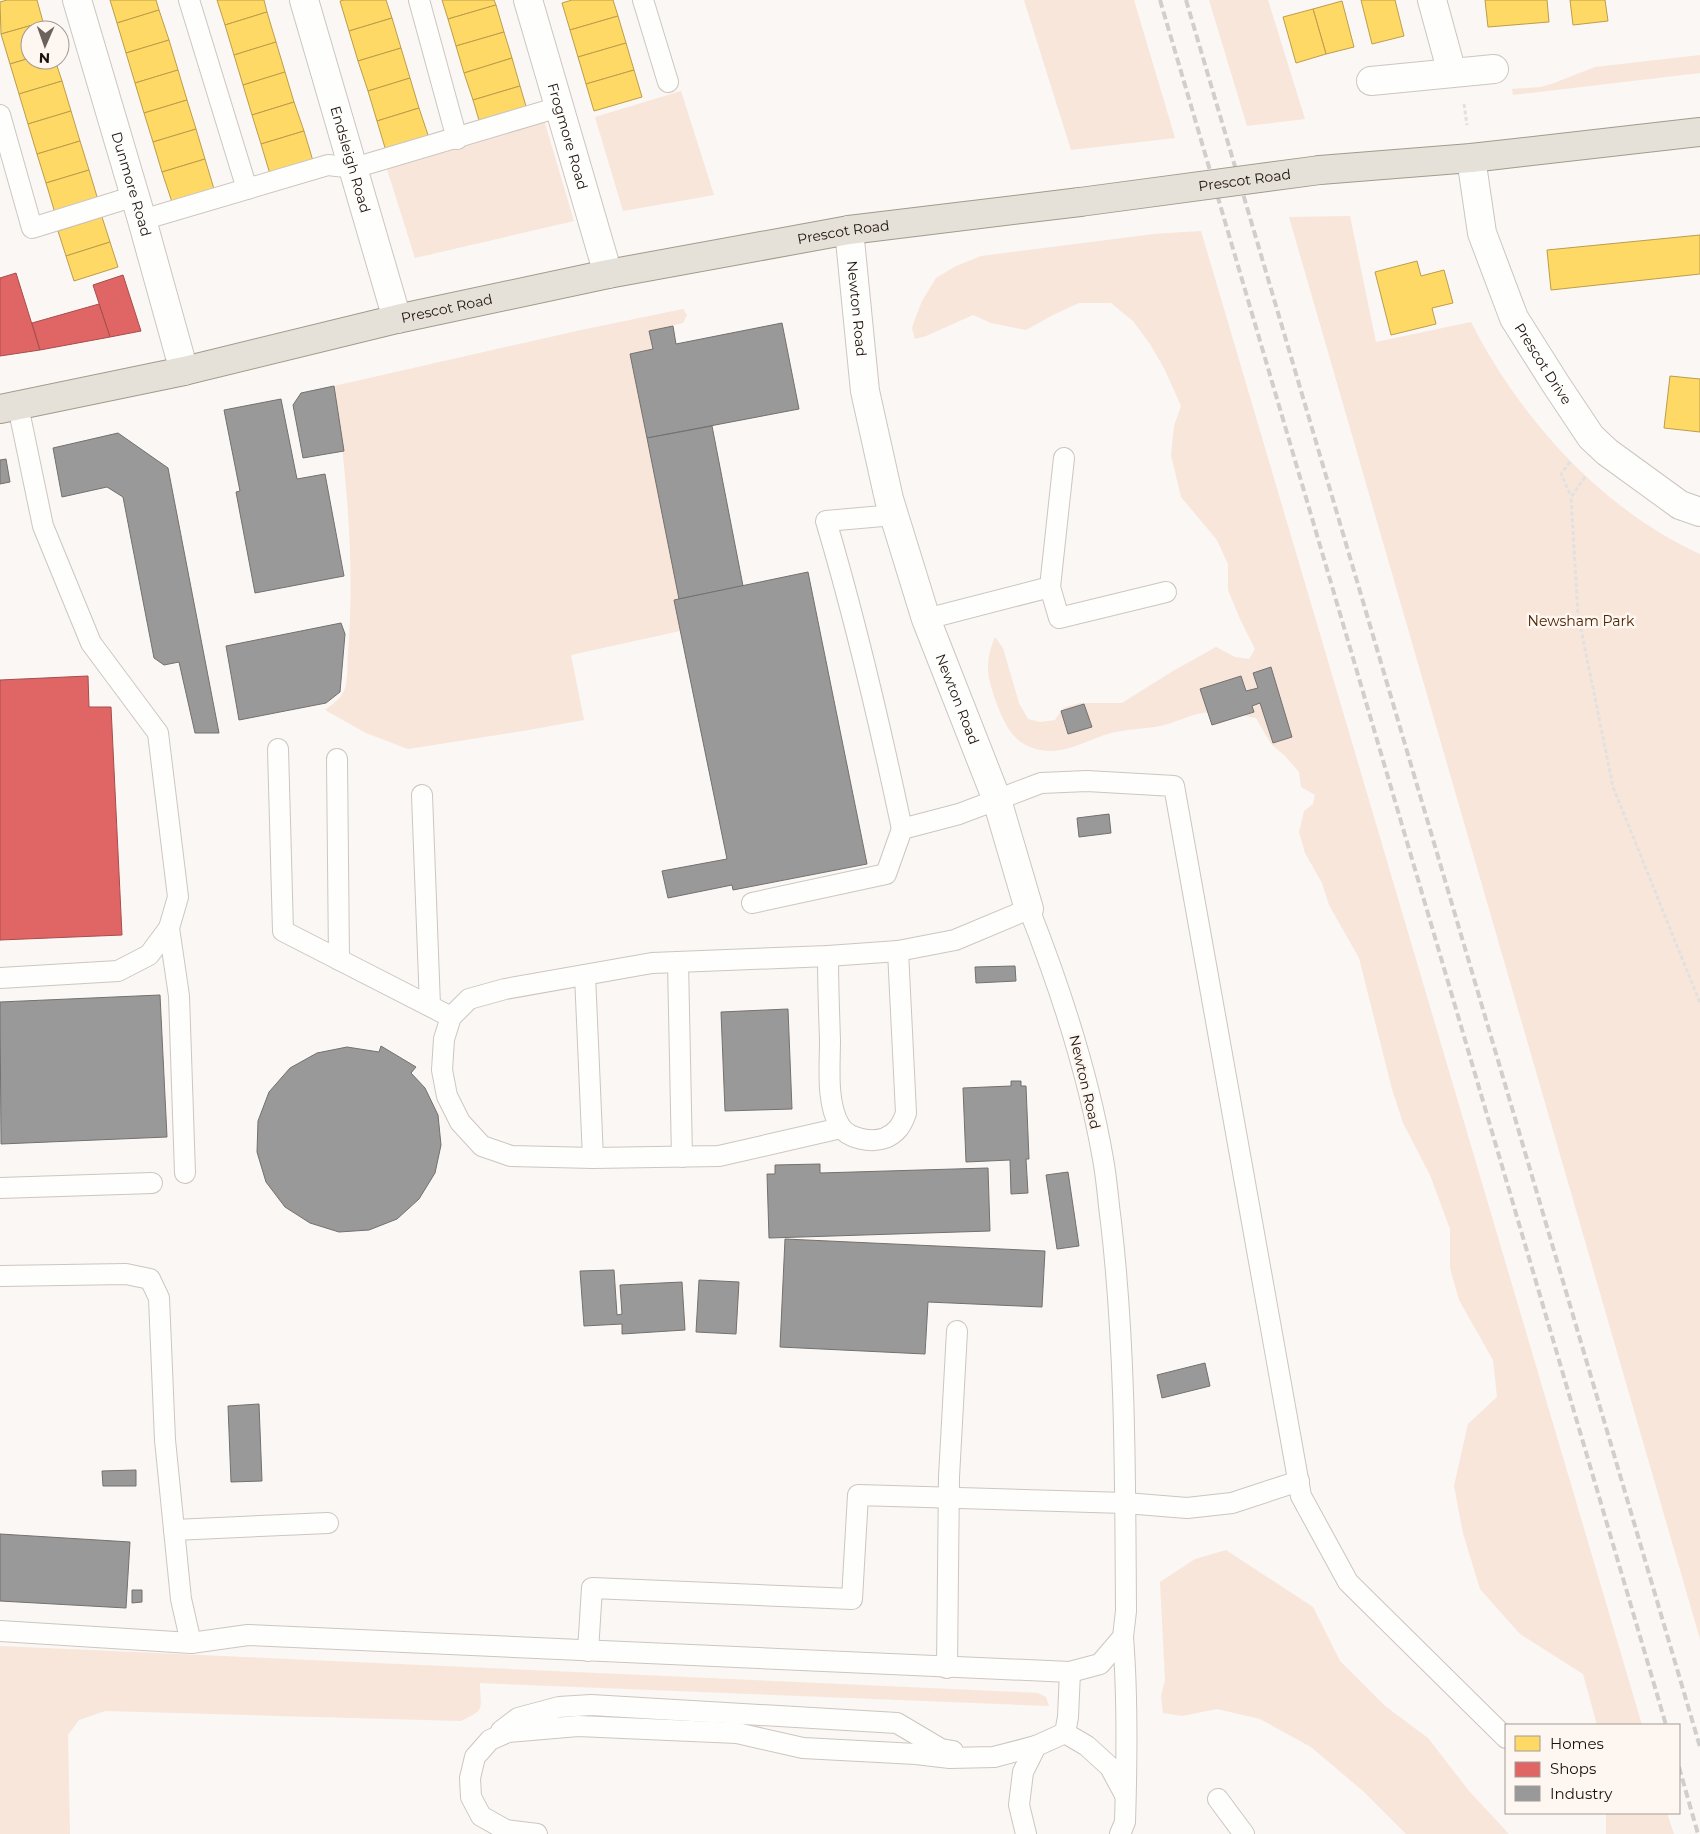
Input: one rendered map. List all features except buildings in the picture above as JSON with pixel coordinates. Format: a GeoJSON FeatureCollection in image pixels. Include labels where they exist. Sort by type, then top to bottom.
{"type":"FeatureCollection","features":[{"type":"Feature","properties":{"kind":"main road","name":"Prescot Road"},"geometry":{"type":"LineString","coordinates":[[9,408],[184,371],[397,319],[608,274],[850,230],[1320,170],[1471,158],[1700,132]]}},
{"type":"Feature","properties":{"kind":"street","name":"Dunmore Road"},"geometry":{"type":"LineString","coordinates":[[77,0],[184,371]]}},
{"type":"Feature","properties":{"kind":"street","name":"Endsleigh Road"},"geometry":{"type":"LineString","coordinates":[[304,0],[397,319]]}},
{"type":"Feature","properties":{"kind":"street","name":"Frogmore Road"},"geometry":{"type":"LineString","coordinates":[[528,0],[608,274]]}},
{"type":"Feature","properties":{"kind":"street"},"geometry":{"type":"LineString","coordinates":[[1432,0],[1452,73]]}},
{"type":"Feature","properties":{"kind":"street"},"geometry":{"type":"LineString","coordinates":[[1371,81],[1494,69]]}},
{"type":"Feature","properties":{"kind":"street","name":"Prescot Drive"},"geometry":{"type":"LineString","coordinates":[[1471,158],[1482,233],[1514,318],[1591,437],[1607,452],[1680,505],[1700,512]]}},
{"type":"Feature","properties":{"kind":"street","name":"Newton Road"},"geometry":{"type":"LineString","coordinates":[[850,230],[865,391],[894,515],[926,619],[997,800],[1029,909]]}},
{"type":"Feature","properties":{"kind":"lane"},"geometry":{"type":"LineString","coordinates":[[189,0],[247,189]]}},
{"type":"Feature","properties":{"kind":"lane"},"geometry":{"type":"LineString","coordinates":[[419,0],[457,139]]}},
{"type":"Feature","properties":{"kind":"lane"},"geometry":{"type":"LineString","coordinates":[[643,0],[668,82]]}},
{"type":"Feature","properties":{"kind":"lane"},"geometry":{"type":"LineString","coordinates":[[0,115],[32,228],[247,189],[328,165],[354,168],[457,139],[559,107]]}},
{"type":"Feature","properties":{"kind":"lane"},"geometry":{"type":"LineString","coordinates":[[0,978],[118,971],[149,955],[169,928],[178,897],[158,732],[91,643],[44,526],[9,408]]}},
{"type":"Feature","properties":{"kind":"lane"},"geometry":{"type":"LineString","coordinates":[[1064,458],[1050,587],[1059,618],[1166,592]]}},
{"type":"Feature","properties":{"kind":"lane"},"geometry":{"type":"LineString","coordinates":[[752,903],[886,874],[902,829],[878,717],[844,582],[826,521],[894,515]]}},
{"type":"Feature","properties":{"kind":"lane"},"geometry":{"type":"LineString","coordinates":[[926,619],[1050,587]]}},
{"type":"Feature","properties":{"kind":"lane"},"geometry":{"type":"LineString","coordinates":[[278,749],[283,931],[451,1017]]}},
{"type":"Feature","properties":{"kind":"lane"},"geometry":{"type":"LineString","coordinates":[[336,759],[339,960]]}},
{"type":"Feature","properties":{"kind":"lane"},"geometry":{"type":"LineString","coordinates":[[902,829],[960,814],[1041,783],[1087,781],[1174,786],[1301,1496],[1348,1582],[1505,1737]]}},
{"type":"Feature","properties":{"kind":"lane"},"geometry":{"type":"LineString","coordinates":[[422,796],[430,1006]]}},
{"type":"Feature","properties":{"kind":"lane"},"geometry":{"type":"LineString","coordinates":[[841,1128],[720,1156],[593,1158],[511,1156],[482,1146],[460,1122],[447,1096],[442,1070],[444,1039],[451,1017],[470,998],[505,989],[652,963],[828,956],[898,951],[955,940],[1029,909]]}},
{"type":"Feature","properties":{"kind":"lane","name":"Newton Road"},"geometry":{"type":"LineString","coordinates":[[1029,909],[1050,961],[1075,1036],[1103,1159],[1118,1282],[1124,1395],[1126,1611],[1123,1637],[1127,1689],[1125,1822],[1120,1834]]}},
{"type":"Feature","properties":{"kind":"lane"},"geometry":{"type":"LineString","coordinates":[[169,928],[180,996],[185,1173]]}},
{"type":"Feature","properties":{"kind":"lane"},"geometry":{"type":"LineString","coordinates":[[828,956],[831,1091],[834,1114],[841,1128],[852,1137],[883,1139],[895,1133],[903,1124],[906,1113],[898,951]]}},
{"type":"Feature","properties":{"kind":"lane"},"geometry":{"type":"LineString","coordinates":[[678,962],[682,1157]]}},
{"type":"Feature","properties":{"kind":"lane"},"geometry":{"type":"LineString","coordinates":[[585,975],[593,1158]]}},
{"type":"Feature","properties":{"kind":"lane"},"geometry":{"type":"LineString","coordinates":[[0,1188],[152,1184]]}},
{"type":"Feature","properties":{"kind":"lane"},"geometry":{"type":"LineString","coordinates":[[0,1276],[126,1274],[150,1279],[159,1298],[165,1440],[182,1599],[192,1643]]}},
{"type":"Feature","properties":{"kind":"lane"},"geometry":{"type":"LineString","coordinates":[[947,1668],[949,1477],[957,1331]]}},
{"type":"Feature","properties":{"kind":"lane"},"geometry":{"type":"LineString","coordinates":[[588,1651],[592,1588],[852,1599],[858,1495],[1125,1503],[1188,1508],[1232,1503],[1299,1481]]}},
{"type":"Feature","properties":{"kind":"lane"},"geometry":{"type":"LineString","coordinates":[[174,1530],[328,1523]]}},
{"type":"Feature","properties":{"kind":"lane"},"geometry":{"type":"LineString","coordinates":[[0,1631],[192,1643],[248,1635],[947,1668],[1070,1672],[1100,1664],[1123,1637]]}},
{"type":"Feature","properties":{"kind":"lane"},"geometry":{"type":"LineString","coordinates":[[1065,1734],[1068,1717],[1070,1672]]}},
{"type":"Feature","properties":{"kind":"lane"},"geometry":{"type":"LineString","coordinates":[[537,1834],[506,1830],[481,1816],[472,1797],[470,1778],[475,1757],[490,1740],[518,1718],[559,1707],[591,1705],[898,1723],[941,1749],[994,1757]]}},
{"type":"Feature","properties":{"kind":"lane"},"geometry":{"type":"LineString","coordinates":[[490,1740],[508,1732],[578,1726],[738,1734],[802,1748],[916,1754],[950,1758],[994,1757],[1036,1746],[1065,1734]]}},
{"type":"Feature","properties":{"kind":"lane"},"geometry":{"type":"LineString","coordinates":[[1065,1734],[1087,1746],[1110,1767],[1126,1796]]}},
{"type":"Feature","properties":{"kind":"lane"},"geometry":{"type":"LineString","coordinates":[[1026,1834],[1019,1806],[1023,1772],[1036,1746]]}},
{"type":"Feature","properties":{"kind":"lane"},"geometry":{"type":"LineString","coordinates":[[1218,1798],[1244,1834]]}},
{"type":"Feature","properties":{"kind":"path"},"geometry":{"type":"LineString","coordinates":[[1452,73],[1463,99],[1471,158]]}},
{"type":"Feature","properties":{"kind":"path"},"geometry":{"type":"LineString","coordinates":[[1607,452],[1577,486],[1571,497],[1578,614],[1613,787],[1700,1003]]}},
{"type":"Feature","properties":{"kind":"green space"},"geometry":{"type":"Polygon","coordinates":[[[1024,0],[1134,0],[1175,138],[1071,150],[1024,0]]]}},
{"type":"Feature","properties":{"kind":"green space"},"geometry":{"type":"Polygon","coordinates":[[[1209,0],[1268,0],[1305,119],[1247,126],[1209,0]]]}},
{"type":"Feature","properties":{"kind":"green space"},"geometry":{"type":"Polygon","coordinates":[[[1700,55],[1700,73],[1513,95],[1512,89],[1541,87],[1595,67],[1700,55]]]}},
{"type":"Feature","properties":{"kind":"green space"},"geometry":{"type":"Polygon","coordinates":[[[681,91],[714,195],[623,211],[595,117],[681,91]]]}},
{"type":"Feature","properties":{"kind":"green space"},"geometry":{"type":"Polygon","coordinates":[[[544,120],[574,221],[415,258],[386,166],[544,120]]]}},
{"type":"Feature","properties":{"kind":"green space","name":"Newsham Park"},"geometry":{"type":"Polygon","coordinates":[[[1350,216],[1376,342],[1471,322],[1513,392],[1566,457],[1629,512],[1664,535],[1700,554],[1700,1639],[1289,217],[1350,216]]]}},
{"type":"Feature","properties":{"kind":"green space"},"geometry":{"type":"Polygon","coordinates":[[[1201,231],[1642,1724],[1597,1724],[1583,1674],[1520,1634],[1480,1589],[1463,1533],[1454,1486],[1468,1424],[1497,1397],[1493,1360],[1459,1300],[1450,1268],[1450,1229],[1430,1175],[1403,1123],[1392,1089],[1359,958],[1329,905],[1322,883],[1305,853],[1299,832],[1304,811],[1313,804],[1315,795],[1301,787],[1299,772],[1271,744],[1256,718],[1223,712],[1203,713],[1160,726],[1111,733],[1059,750],[1041,750],[1032,748],[1013,735],[1001,715],[989,680],[989,656],[995,637],[1003,648],[1019,703],[1028,719],[1040,722],[1055,720],[1063,708],[1080,703],[1122,703],[1216,647],[1235,657],[1249,659],[1255,649],[1228,590],[1228,564],[1217,540],[1181,497],[1171,455],[1174,426],[1181,406],[1165,370],[1150,344],[1133,321],[1111,303],[1079,303],[1026,330],[991,323],[973,315],[915,339],[912,328],[922,301],[936,278],[956,266],[981,256],[1154,234],[1201,231]]]}},
{"type":"Feature","properties":{"kind":"green space"},"geometry":{"type":"Polygon","coordinates":[[[683,309],[687,315],[683,323],[649,331],[653,349],[630,354],[679,599],[674,601],[680,631],[571,655],[584,720],[408,749],[366,733],[325,710],[342,694],[347,679],[351,586],[346,486],[334,386],[683,309]]]}},
{"type":"Feature","properties":{"kind":"green space"},"geometry":{"type":"Polygon","coordinates":[[[1226,1550],[1313,1607],[1340,1661],[1385,1706],[1428,1738],[1469,1791],[1509,1834],[1406,1834],[1363,1791],[1311,1747],[1260,1719],[1217,1709],[1182,1716],[1163,1713],[1161,1696],[1165,1680],[1160,1582],[1195,1559],[1226,1550]]]}},
{"type":"Feature","properties":{"kind":"green space"},"geometry":{"type":"Polygon","coordinates":[[[0,1646],[1038,1693],[1046,1697],[1049,1706],[480,1683],[481,1703],[478,1711],[461,1721],[105,1711],[79,1720],[68,1735],[70,1834],[0,1834],[0,1646]]]}},
{"type":"Feature","properties":{"kind":"green space"},"geometry":{"type":"Polygon","coordinates":[[[1606,1814],[1667,1814],[1674,1834],[1606,1834],[1606,1814]]]}},
{"type":"Feature","properties":{"kind":"railway"},"geometry":{"type":"LineString","coordinates":[[1160,0],[1666,1724]]}},
{"type":"Feature","properties":{"kind":"railway"},"geometry":{"type":"LineString","coordinates":[[1186,0],[1700,1747]]}},
{"type":"Feature","properties":{"kind":"railway"},"geometry":{"type":"LineString","coordinates":[[1680,1771],[1698,1834]]}}]}
